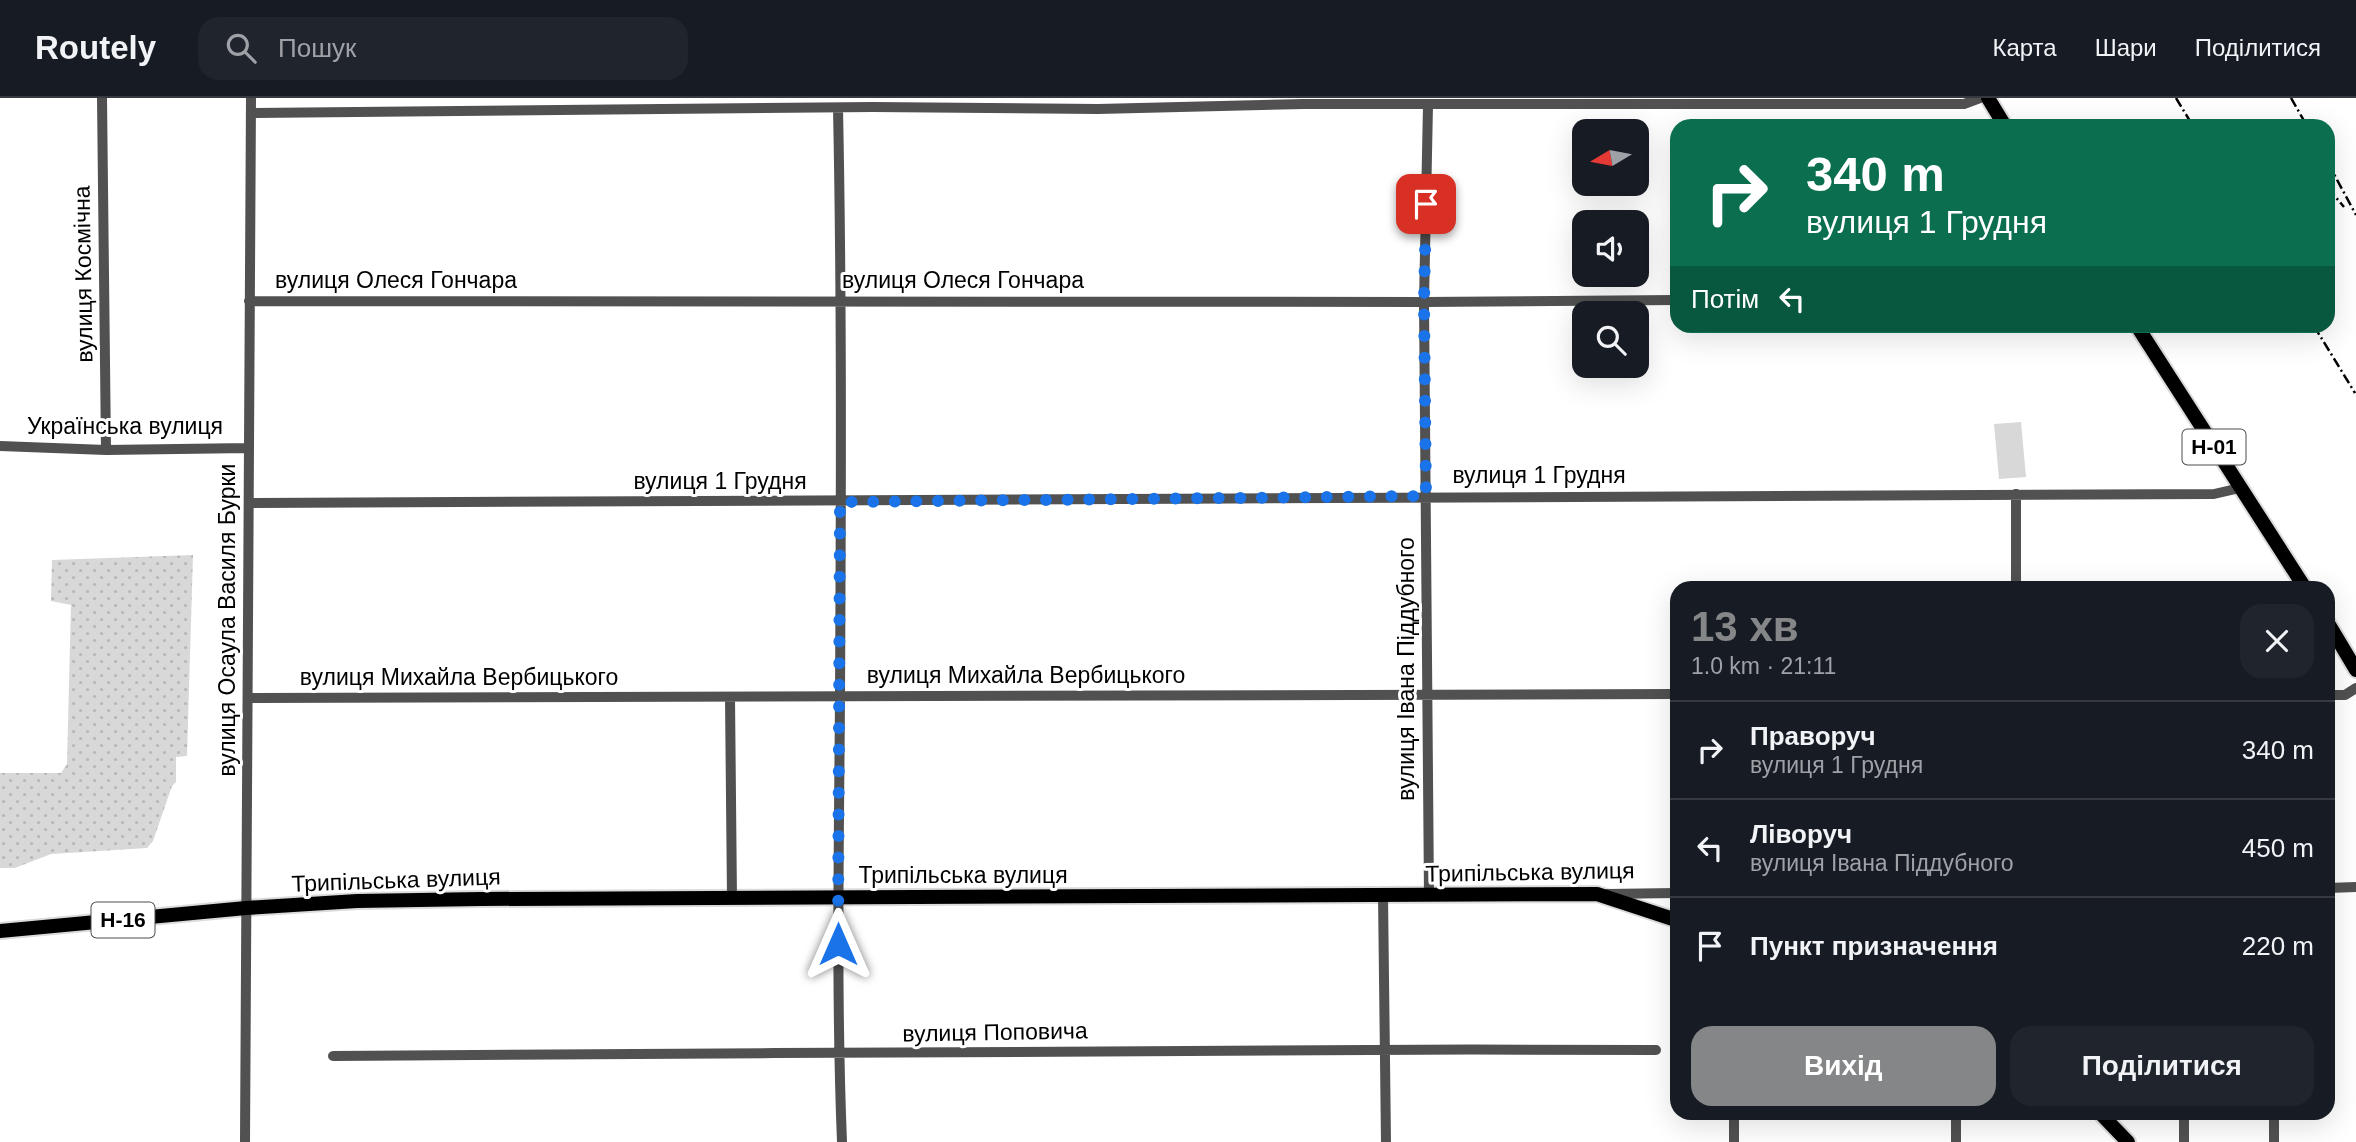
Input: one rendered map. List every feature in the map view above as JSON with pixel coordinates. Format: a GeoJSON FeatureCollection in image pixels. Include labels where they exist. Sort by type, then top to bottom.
{"type":"FeatureCollection","features":[{"type":"Feature","properties":{"kind":"main road"},"geometry":{"type":"LineString","coordinates":[[1988,98],[2002,119]]}},
{"type":"Feature","properties":{"kind":"main road","name":"Н-01"},"geometry":{"type":"LineString","coordinates":[[2141,333],[2300,581]]}},
{"type":"Feature","properties":{"kind":"main road"},"geometry":{"type":"LineString","coordinates":[[2335,635],[2356,670]]}},
{"type":"Feature","properties":{"kind":"main road"},"geometry":{"type":"LineString","coordinates":[[1597,894],[1670,918]]}},
{"type":"Feature","properties":{"kind":"main road","name":"Трипільська вулиця"},"geometry":{"type":"LineString","coordinates":[[0,931],[246,908],[385,900],[1597,894]]}},
{"type":"Feature","properties":{"kind":"main road"},"geometry":{"type":"LineString","coordinates":[[2107,1120],[2128,1142]]}},
{"type":"Feature","properties":{"kind":"street","name":"вулиця Космічна"},"geometry":{"type":"LineString","coordinates":[[102,98],[106,450]]}},
{"type":"Feature","properties":{"kind":"street","name":"вулиця Осаула Василя Бурки"},"geometry":{"type":"LineString","coordinates":[[245,1142],[251,98]]}},
{"type":"Feature","properties":{"kind":"street"},"geometry":{"type":"LineString","coordinates":[[251,113],[838,108],[872,102],[1964,104],[1980,98]]}},
{"type":"Feature","properties":{"kind":"street","name":"вулиця Івана Піддубного"},"geometry":{"type":"LineString","coordinates":[[1428,105],[1424,302],[1429,896]]}},
{"type":"Feature","properties":{"kind":"street"},"geometry":{"type":"LineString","coordinates":[[838,108],[842,301],[838,899],[842,1142]]}},
{"type":"Feature","properties":{"kind":"street","name":"вулиця Олеся Гончара"},"geometry":{"type":"LineString","coordinates":[[249,301],[1670,300]]}},
{"type":"Feature","properties":{"kind":"street","name":"Українська вулиця"},"geometry":{"type":"LineString","coordinates":[[0,446],[106,450],[249,447]]}},
{"type":"Feature","properties":{"kind":"street","name":"вулиця 1 Грудня"},"geometry":{"type":"LineString","coordinates":[[249,503],[2214,494],[2240,488]]}},
{"type":"Feature","properties":{"kind":"street"},"geometry":{"type":"LineString","coordinates":[[2016,494],[2016,581]]}},
{"type":"Feature","properties":{"kind":"street"},"geometry":{"type":"LineString","coordinates":[[2335,695],[2345,695],[2356,688]]}},
{"type":"Feature","properties":{"kind":"street","name":"вулиця Михайла Вербицького"},"geometry":{"type":"LineString","coordinates":[[249,698],[1670,694]]}},
{"type":"Feature","properties":{"kind":"street"},"geometry":{"type":"LineString","coordinates":[[730,697],[732,899]]}},
{"type":"Feature","properties":{"kind":"street"},"geometry":{"type":"LineString","coordinates":[[2335,888],[2356,887]]}},
{"type":"Feature","properties":{"kind":"street","name":"Трипільська вулиця"},"geometry":{"type":"LineString","coordinates":[[1597,894],[1670,893]]}},
{"type":"Feature","properties":{"kind":"street"},"geometry":{"type":"LineString","coordinates":[[1383,895],[1387,1049],[1386,1142]]}},
{"type":"Feature","properties":{"kind":"street","name":"вулиця Поповича"},"geometry":{"type":"LineString","coordinates":[[333,1056],[1657,1049]]}},
{"type":"Feature","properties":{"kind":"street"},"geometry":{"type":"LineString","coordinates":[[1734,1120],[1734,1142]]}},
{"type":"Feature","properties":{"kind":"street"},"geometry":{"type":"LineString","coordinates":[[1956,1120],[1956,1142]]}},
{"type":"Feature","properties":{"kind":"street"},"geometry":{"type":"LineString","coordinates":[[2184,1120],[2184,1142]]}},
{"type":"Feature","properties":{"kind":"street"},"geometry":{"type":"LineString","coordinates":[[2274,1120],[2274,1142]]}},
{"type":"Feature","properties":{"kind":"shaded area"},"geometry":{"type":"Polygon","coordinates":[[[2021,422],[2026,477],[1999,479],[1994,424],[2021,422]]]}},
{"type":"Feature","properties":{"kind":"shaded area"},"geometry":{"type":"Polygon","coordinates":[[[193,555],[187,756],[176,757],[176,782],[172,786],[153,841],[147,848],[51,854],[15,868],[0,868],[0,773],[61,773],[67,764],[71,605],[51,601],[52,560],[193,555]]]}},
{"type":"Feature","properties":{"kind":"railway"},"geometry":{"type":"LineString","coordinates":[[2176,98],[2189,119]]}},
{"type":"Feature","properties":{"kind":"railway"},"geometry":{"type":"LineString","coordinates":[[2291,98],[2303,119]]}},
{"type":"Feature","properties":{"kind":"railway"},"geometry":{"type":"LineString","coordinates":[[2335,176],[2356,215]]}},
{"type":"Feature","properties":{"kind":"railway"},"geometry":{"type":"LineString","coordinates":[[2335,196],[2344,207]]}},
{"type":"Feature","properties":{"kind":"railway"},"geometry":{"type":"LineString","coordinates":[[2318,333],[2355,393]]}},
{"type":"Feature","properties":{"kind":"route"},"geometry":{"type":"LineString","coordinates":[[838,944],[840,502],[1426,496],[1426,204]]}}]}
